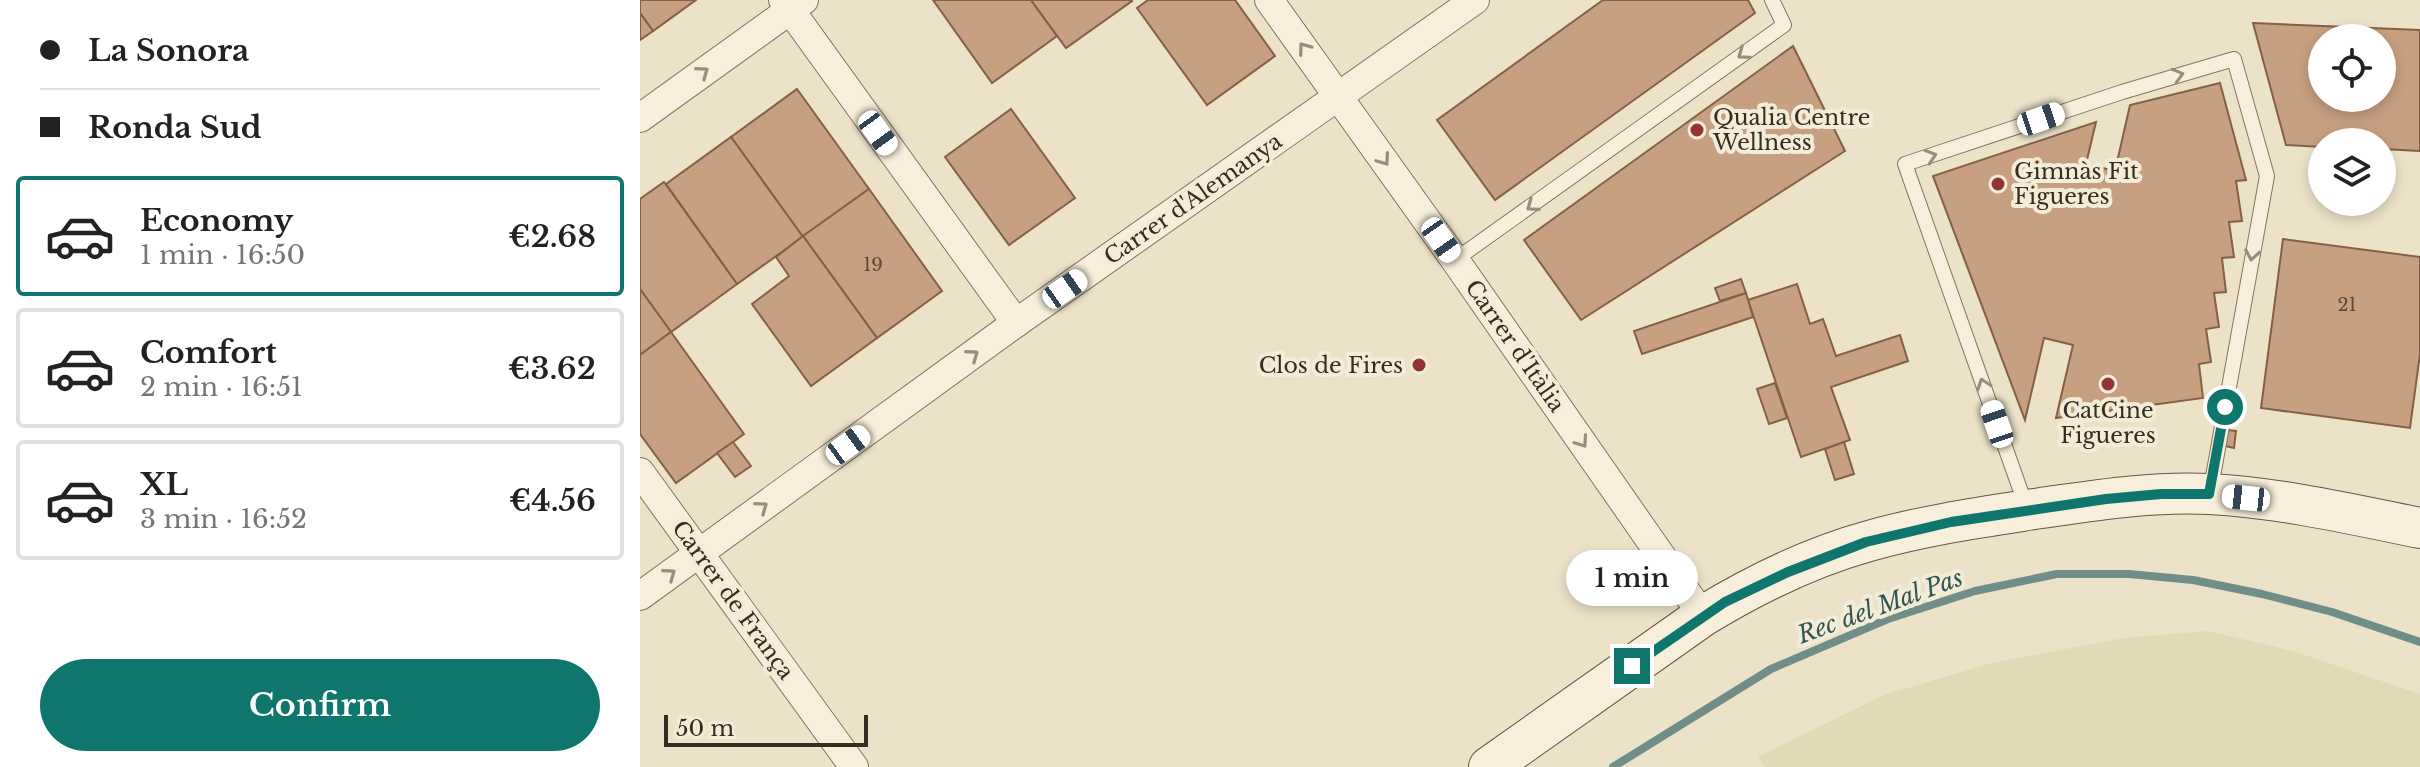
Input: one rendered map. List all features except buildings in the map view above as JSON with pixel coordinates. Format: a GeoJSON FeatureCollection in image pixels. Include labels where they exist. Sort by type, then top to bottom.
{"type":"FeatureCollection","features":[{"type":"Feature","properties":{"kind":"main road"},"geometry":{"type":"LineString","coordinates":[[1489,767],[1703,616],[1788,572],[1866,542],[1951,522],[2161,494],[2209,494],[2276,501],[2420,528]]}},
{"type":"Feature","properties":{"kind":"street","name":"Carrer d'Itàlia"},"geometry":{"type":"LineString","coordinates":[[1269,0],[1703,616]]}},
{"type":"Feature","properties":{"kind":"street","name":"Carrer d'Alemanya"},"geometry":{"type":"LineString","coordinates":[[640,596],[1016,323],[1475,0]]}},
{"type":"Feature","properties":{"kind":"street"},"geometry":{"type":"LineString","coordinates":[[640,118],[792,3],[1016,323]]}},
{"type":"Feature","properties":{"kind":"street","name":"Carrer de França"},"geometry":{"type":"LineString","coordinates":[[640,472],[854,767]]}},
{"type":"Feature","properties":{"kind":"lane"},"geometry":{"type":"LineString","coordinates":[[1455,260],[1784,25],[1772,0]]}},
{"type":"Feature","properties":{"kind":"lane"},"geometry":{"type":"LineString","coordinates":[[2027,511],[1905,164],[2122,92],[2234,59],[2267,176],[2209,494]]}},
{"type":"Feature","properties":{"kind":"shaded area"},"geometry":{"type":"Polygon","coordinates":[[[2209,631],[2296,652],[2420,694],[2420,767],[1765,767],[1758,757],[1884,695],[1992,663],[2124,638],[2209,631]]]}},
{"type":"Feature","properties":{"kind":"waterway","name":"Rec del Mal Pas"},"geometry":{"type":"LineString","coordinates":[[1613,767],[1771,669],[1888,619],[1975,591],[2057,574],[2129,574],[2193,580],[2332,612],[2420,642]]}},
{"type":"Feature","properties":{"kind":"place","name":"Qualia Centre Wellness"},"geometry":{"type":"Point","coordinates":[1697,130]}},
{"type":"Feature","properties":{"kind":"place","name":"Gimnàs Fit Figueres"},"geometry":{"type":"Point","coordinates":[1998,184]}},
{"type":"Feature","properties":{"kind":"place","name":"Clos de Fires"},"geometry":{"type":"Point","coordinates":[1419,365]}},
{"type":"Feature","properties":{"kind":"place","name":"CatCine Figueres"},"geometry":{"type":"Point","coordinates":[2108,384]}},
{"type":"Feature","properties":{"kind":"route"},"geometry":{"type":"LineString","coordinates":[[1632,666],[1725,602],[1788,572],[1866,542],[1951,522],[2106,499],[2209,494],[2225,407]]}}]}
